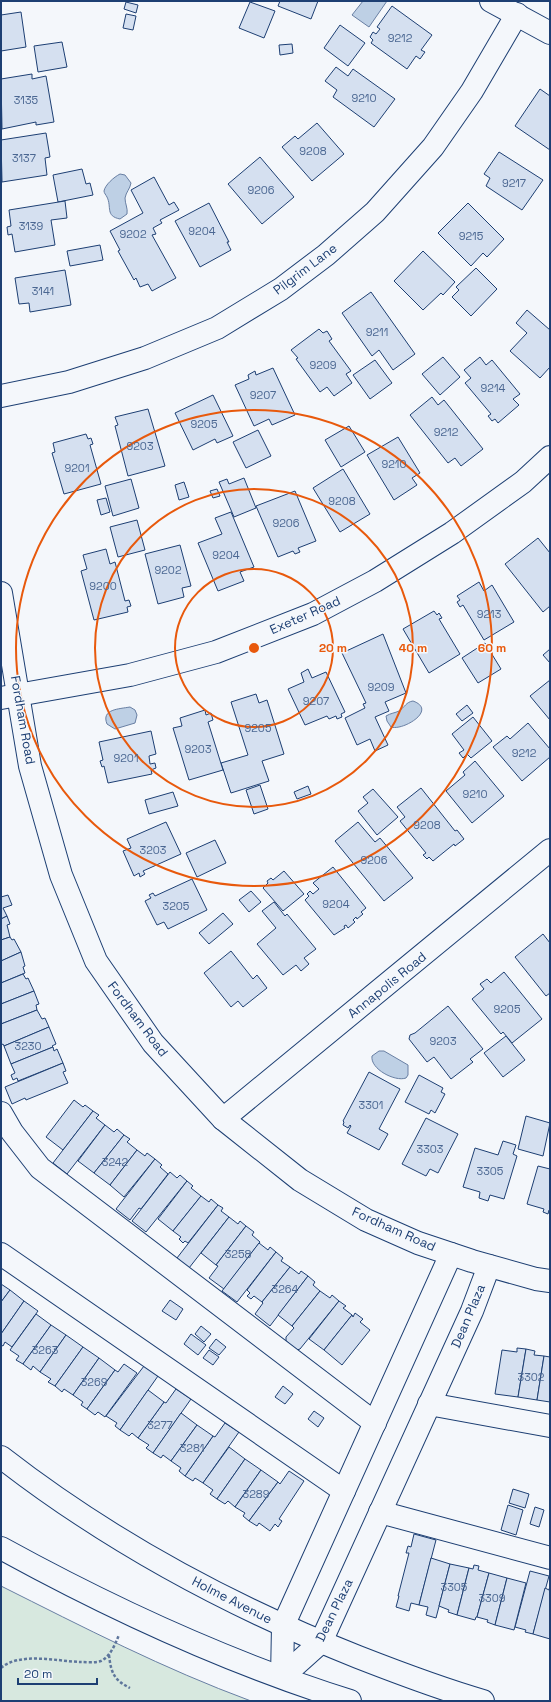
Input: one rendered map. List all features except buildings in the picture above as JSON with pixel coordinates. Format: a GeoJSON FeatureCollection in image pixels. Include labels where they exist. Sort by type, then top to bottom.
{"type":"FeatureCollection","features":[{"type":"Feature","properties":{"kind":"street"},"geometry":{"type":"LineString","coordinates":[[491,1],[550,33]]}},
{"type":"Feature","properties":{"kind":"street","name":"Pilgrim Lane"},"geometry":{"type":"LineString","coordinates":[[1,396],[69,382],[145,358],[217,328],[281,289],[326,255],[375,212],[433,147],[472,90],[517,14]]}},
{"type":"Feature","properties":{"kind":"street","name":"Exeter Road"},"geometry":{"type":"LineString","coordinates":[[10,697],[130,675],[216,652],[313,614],[375,581],[452,533],[522,482],[550,456]]}},
{"type":"Feature","properties":{"kind":"street","name":"Fordham Road"},"geometry":{"type":"LineString","coordinates":[[1,593],[10,697],[61,875],[96,962],[152,1043],[223,1119],[300,1180],[366,1220],[418,1243],[451,1254],[536,1279],[550,1281]]}},
{"type":"Feature","properties":{"kind":"street","name":"Annapolis Road"},"geometry":{"type":"LineString","coordinates":[[223,1119],[550,850]]}},
{"type":"Feature","properties":{"kind":"street"},"geometry":{"type":"LineString","coordinates":[[1,1113],[12,1132],[40,1168],[375,1423]]}},
{"type":"Feature","properties":{"kind":"street"},"geometry":{"type":"LineString","coordinates":[[1,1254],[344,1491]]}},
{"type":"Feature","properties":{"kind":"street"},"geometry":{"type":"LineString","coordinates":[[282,1677],[283,1626],[451,1254]]}},
{"type":"Feature","properties":{"kind":"street","name":"Dean Plaza"},"geometry":{"type":"LineString","coordinates":[[282,1677],[321,1642],[472,1311],[489,1266]]}},
{"type":"Feature","properties":{"kind":"street"},"geometry":{"type":"LineString","coordinates":[[429,1404],[550,1426]]}},
{"type":"Feature","properties":{"kind":"street","name":"Holme Avenue"},"geometry":{"type":"LineString","coordinates":[[1,1457],[46,1491],[132,1545],[204,1587],[283,1626],[321,1642],[423,1681],[484,1701]]}},
{"type":"Feature","properties":{"kind":"street"},"geometry":{"type":"LineString","coordinates":[[380,1512],[550,1558]]}},
{"type":"Feature","properties":{"kind":"street"},"geometry":{"type":"LineString","coordinates":[[1,1548],[130,1614],[213,1651],[350,1701]]}},
{"type":"Feature","properties":{"kind":"path"},"geometry":{"type":"LineString","coordinates":[[1,1668],[6,1664],[24,1659],[88,1662],[101,1661],[109,1655],[130,1614]]}},
{"type":"Feature","properties":{"kind":"path"},"geometry":{"type":"LineString","coordinates":[[109,1655],[110,1667],[114,1677],[122,1684],[130,1688]]}},
{"type":"Feature","properties":{"kind":"shaded area"},"geometry":{"type":"Polygon","coordinates":[[[1,1586],[155,1661],[219,1689],[251,1701],[1,1701],[1,1586]]]}},
{"type":"Feature","properties":{"kind":"water"},"geometry":{"type":"Polygon","coordinates":[[[363,1],[387,1],[369,27],[352,15],[363,1]]]}},
{"type":"Feature","properties":{"kind":"water"},"geometry":{"type":"Polygon","coordinates":[[[120,174],[125,175],[131,183],[125,198],[127,214],[120,219],[112,216],[104,191],[110,181],[120,174]]]}},
{"type":"Feature","properties":{"kind":"water"},"geometry":{"type":"Polygon","coordinates":[[[413,701],[420,705],[422,709],[416,719],[403,726],[391,727],[386,716],[399,711],[413,701]]]}},
{"type":"Feature","properties":{"kind":"water"},"geometry":{"type":"Polygon","coordinates":[[[130,707],[135,710],[137,715],[135,723],[115,729],[107,724],[106,719],[109,713],[116,709],[130,707]]]}},
{"type":"Feature","properties":{"kind":"water"},"geometry":{"type":"Polygon","coordinates":[[[379,1051],[384,1051],[408,1065],[408,1075],[406,1078],[396,1078],[379,1070],[372,1061],[372,1056],[379,1051]]]}}]}
